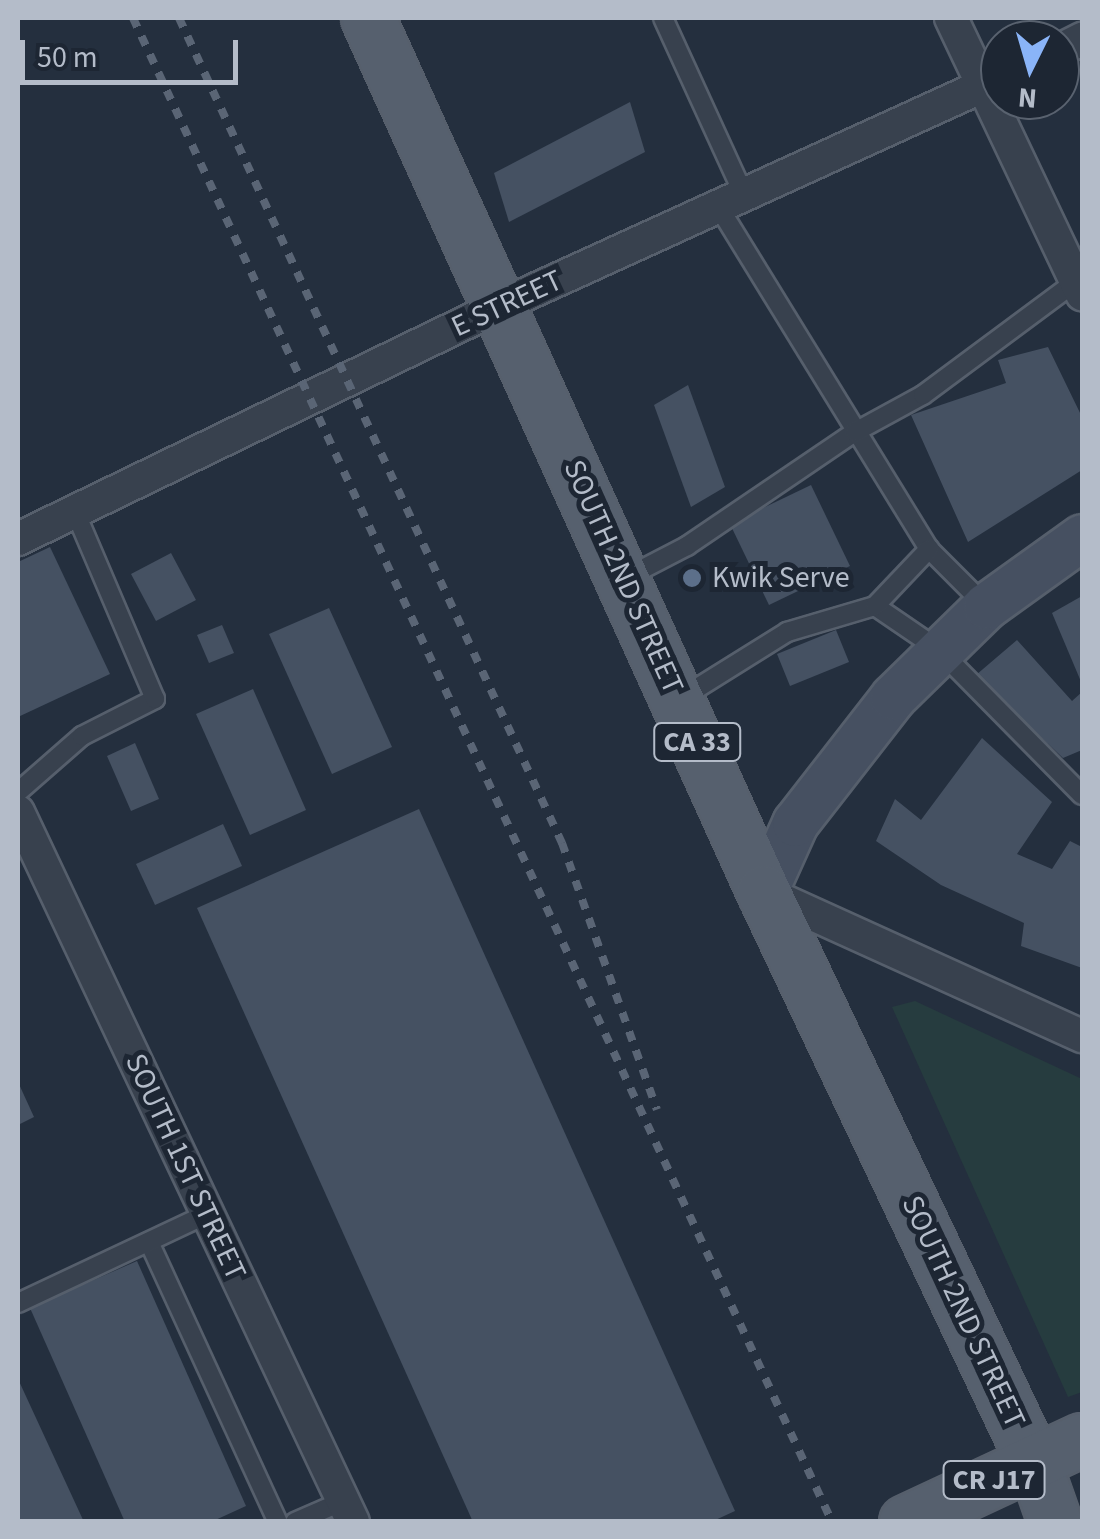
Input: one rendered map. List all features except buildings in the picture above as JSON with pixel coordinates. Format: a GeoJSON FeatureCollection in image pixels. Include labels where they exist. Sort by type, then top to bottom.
{"type":"FeatureCollection","features":[{"type":"Feature","properties":{"kind":"main road","name":"SOUTH 2ND STREET"},"geometry":{"type":"LineString","coordinates":[[368,18],[502,305],[764,892],[1034,1462]]}},
{"type":"Feature","properties":{"kind":"main road","name":"CR J17"},"geometry":{"type":"LineString","coordinates":[[906,1522],[1082,1440]]}},
{"type":"Feature","properties":{"kind":"main road","name":"CA 33"},"geometry":{"type":"LineString","coordinates":[[1034,1462],[1055,1522]]}},
{"type":"Feature","properties":{"kind":"street"},"geometry":{"type":"LineString","coordinates":[[951,18],[980,62]]}},
{"type":"Feature","properties":{"kind":"street","name":"E STREET"},"geometry":{"type":"LineString","coordinates":[[18,539],[502,305],[980,88]]}},
{"type":"Feature","properties":{"kind":"street"},"geometry":{"type":"LineString","coordinates":[[1009,120],[1080,283]]}},
{"type":"Feature","properties":{"kind":"street"},"geometry":{"type":"LineString","coordinates":[[1082,538],[986,606],[938,649],[794,823],[764,892],[1082,1036]]}},
{"type":"Feature","properties":{"kind":"street","name":"SOUTH 1ST STREET"},"geometry":{"type":"LineString","coordinates":[[18,812],[348,1511]]}},
{"type":"Feature","properties":{"kind":"lane"},"geometry":{"type":"LineString","coordinates":[[662,18],[731,200],[855,432],[928,549],[986,606]]}},
{"type":"Feature","properties":{"kind":"lane"},"geometry":{"type":"LineString","coordinates":[[624,578],[688,546],[855,432],[923,395],[1080,283]]}},
{"type":"Feature","properties":{"kind":"lane"},"geometry":{"type":"LineString","coordinates":[[18,792],[82,736],[154,699],[75,511]]}},
{"type":"Feature","properties":{"kind":"lane"},"geometry":{"type":"LineString","coordinates":[[678,700],[787,632],[875,606],[928,549]]}},
{"type":"Feature","properties":{"kind":"lane"},"geometry":{"type":"LineString","coordinates":[[875,606],[938,649],[1082,795]]}},
{"type":"Feature","properties":{"kind":"lane"},"geometry":{"type":"LineString","coordinates":[[18,1303],[207,1214]]}},
{"type":"Feature","properties":{"kind":"lane"},"geometry":{"type":"LineString","coordinates":[[149,1242],[278,1522]]}},
{"type":"Feature","properties":{"kind":"lane"},"geometry":{"type":"LineString","coordinates":[[296,1522],[348,1511]]}},
{"type":"Feature","properties":{"kind":"green space"},"geometry":{"type":"Polygon","coordinates":[[[915,1001],[1082,1079],[1082,1392],[1068,1397],[892,1007],[915,1001]]]}},
{"type":"Feature","properties":{"kind":"railway"},"geometry":{"type":"LineString","coordinates":[[133,18],[832,1522]]}},
{"type":"Feature","properties":{"kind":"railway"},"geometry":{"type":"LineString","coordinates":[[179,18],[562,843],[657,1110]]}},
{"type":"Feature","properties":{"kind":"place","name":"Kwik Serve"},"geometry":{"type":"Point","coordinates":[692,578]}}]}
